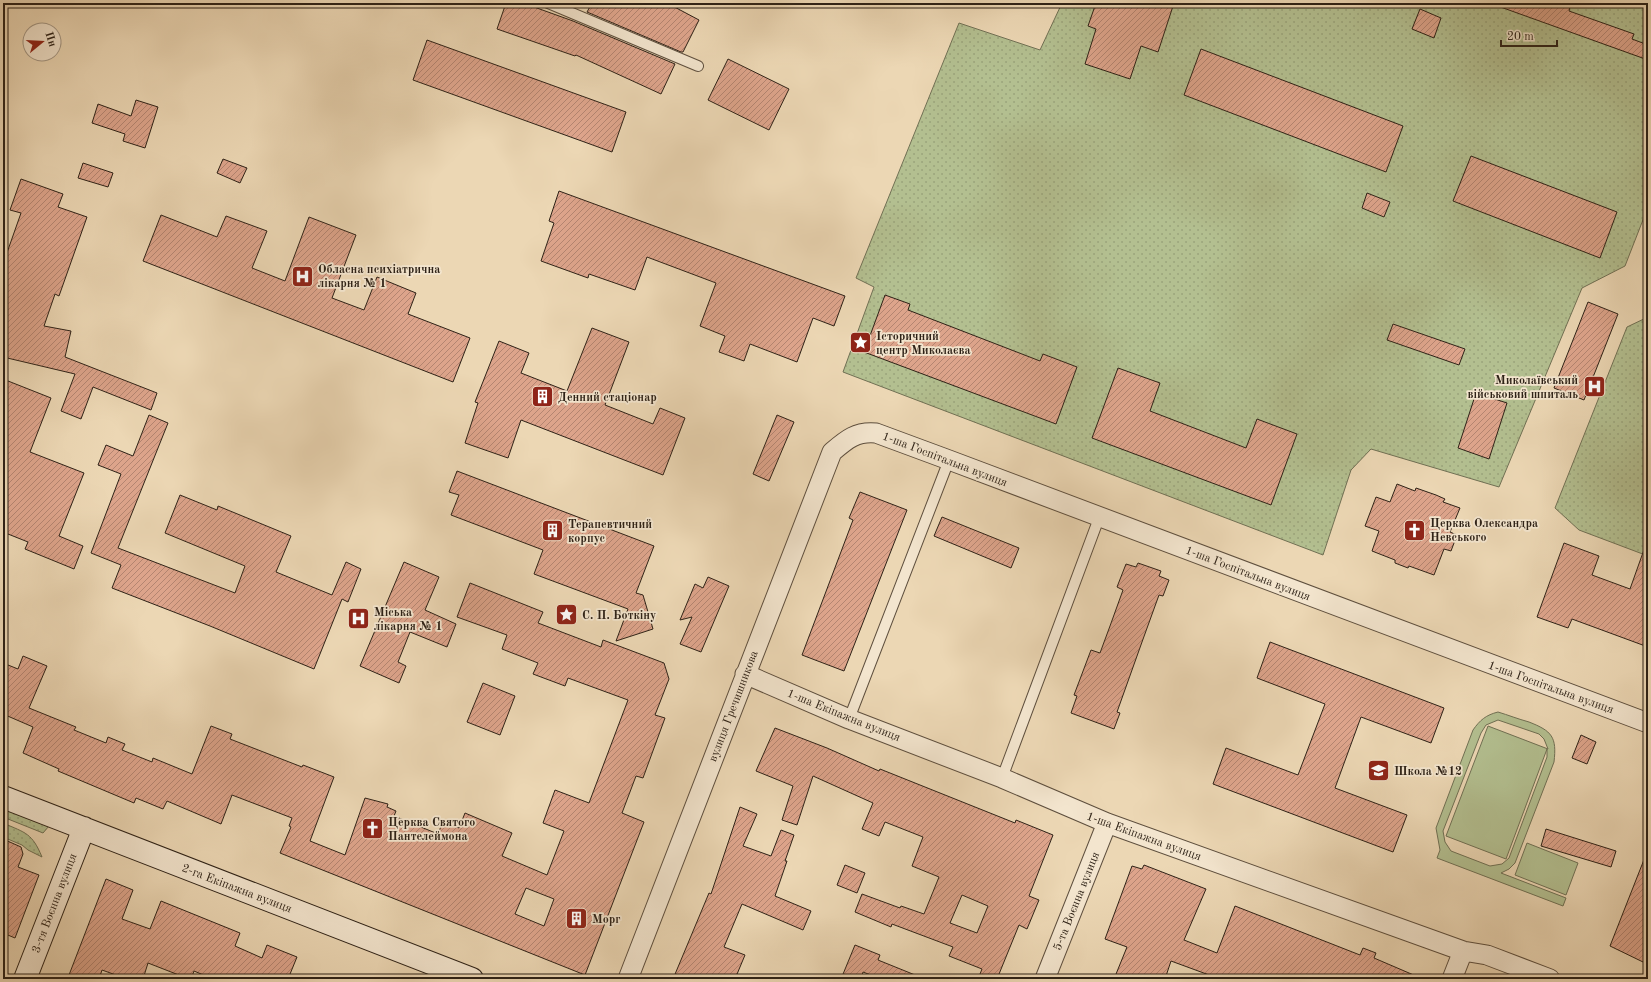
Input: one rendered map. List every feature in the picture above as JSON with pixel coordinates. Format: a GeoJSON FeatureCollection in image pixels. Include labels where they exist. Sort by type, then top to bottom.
{"type":"FeatureCollection","features":[{"type":"Feature","properties":{"kind":"street","name":"1-ша Госпітальна вулиця"},"geometry":{"type":"LineString","coordinates":[[847,439],[865,432],[876,433],[1648,723]]}},
{"type":"Feature","properties":{"kind":"street","name":"вулиця Гречишникова"},"geometry":{"type":"LineString","coordinates":[[628,979],[832,452],[847,439]]}},
{"type":"Feature","properties":{"kind":"street","name":"1-ша Екіпажна вулиця"},"geometry":{"type":"LineString","coordinates":[[745,674],[849,719],[1002,778],[1107,823],[1463,950],[1487,955],[1550,979]]}},
{"type":"Feature","properties":{"kind":"street","name":"2-га Екіпажна вулиця"},"geometry":{"type":"LineString","coordinates":[[3,797],[472,979]]}},
{"type":"Feature","properties":{"kind":"street","name":"5-та Воєнна вулиця"},"geometry":{"type":"LineString","coordinates":[[1045,979],[1107,823]]}},
{"type":"Feature","properties":{"kind":"street","name":"3-тя Воєнна вулиця"},"geometry":{"type":"LineString","coordinates":[[25,979],[84,828]]}},
{"type":"Feature","properties":{"kind":"street"},"geometry":{"type":"LineString","coordinates":[[1452,979],[1463,950]]}},
{"type":"Feature","properties":{"kind":"lane"},"geometry":{"type":"LineString","coordinates":[[548,3],[698,66]]}},
{"type":"Feature","properties":{"kind":"lane"},"geometry":{"type":"LineString","coordinates":[[849,719],[949,460]]}},
{"type":"Feature","properties":{"kind":"lane"},"geometry":{"type":"LineString","coordinates":[[1002,778],[1099,518]]}},
{"type":"Feature","properties":{"kind":"green space"},"geometry":{"type":"Polygon","coordinates":[[[1062,3],[1648,3],[1648,207],[1625,266],[1582,288],[1499,487],[1371,449],[1351,470],[1323,555],[843,372],[874,287],[856,278],[959,23],[1040,50],[1062,3]]]}},
{"type":"Feature","properties":{"kind":"green space"},"geometry":{"type":"Polygon","coordinates":[[[1648,317],[1648,556],[1579,530],[1555,508],[1627,327],[1648,317]]]}},
{"type":"Feature","properties":{"kind":"green space"},"geometry":{"type":"Polygon","coordinates":[[[1498,712],[1537,725],[1548,732],[1555,746],[1554,762],[1515,863],[1509,869],[1501,873],[1566,898],[1563,906],[1437,858],[1440,850],[1436,828],[1473,730],[1484,718],[1498,712]],[[1498,720],[1486,725],[1481,733],[1443,831],[1445,842],[1451,851],[1490,866],[1502,864],[1509,858],[1547,757],[1547,749],[1506,859],[1446,836],[1488,726],[1548,749],[1544,739],[1539,734],[1498,720]]]}},
{"type":"Feature","properties":{"kind":"green space"},"geometry":{"type":"Polygon","coordinates":[[[3,808],[49,826],[43,833],[3,817],[3,808]]]}},
{"type":"Feature","properties":{"kind":"green space"},"geometry":{"type":"Polygon","coordinates":[[[3,823],[23,832],[31,838],[42,857],[28,850],[22,845],[3,837],[3,823]]]}},
{"type":"Feature","properties":{"kind":"green space"},"geometry":{"type":"Polygon","coordinates":[[[1527,843],[1578,863],[1566,895],[1515,875],[1527,843]]]}},
{"type":"Feature","properties":{"kind":"building"},"geometry":{"type":"Polygon","coordinates":[[[506,3],[523,3],[573,21],[675,64],[661,94],[576,55],[575,56],[497,29],[506,3]]]}},
{"type":"Feature","properties":{"kind":"building"},"geometry":{"type":"Polygon","coordinates":[[[592,3],[667,3],[699,20],[683,52],[681,52],[587,12],[592,3]]]}},
{"type":"Feature","properties":{"kind":"building"},"geometry":{"type":"Polygon","coordinates":[[[1096,3],[1174,3],[1158,52],[1141,46],[1130,79],[1085,64],[1096,29],[1088,26],[1096,3]]]}},
{"type":"Feature","properties":{"kind":"building"},"geometry":{"type":"Polygon","coordinates":[[[1495,3],[1571,3],[1569,11],[1634,34],[1632,39],[1648,45],[1648,60],[1495,5],[1495,3]]]}},
{"type":"Feature","properties":{"kind":"building"},"geometry":{"type":"Polygon","coordinates":[[[1420,9],[1441,18],[1434,38],[1412,29],[1420,9]]]}},
{"type":"Feature","properties":{"kind":"building"},"geometry":{"type":"Polygon","coordinates":[[[427,40],[626,112],[612,152],[413,80],[427,40]]]}},
{"type":"Feature","properties":{"kind":"building"},"geometry":{"type":"Polygon","coordinates":[[[1201,49],[1403,126],[1386,172],[1184,95],[1201,49]]]}},
{"type":"Feature","properties":{"kind":"building"},"geometry":{"type":"Polygon","coordinates":[[[728,59],[789,89],[769,130],[708,100],[728,59]]]}},
{"type":"Feature","properties":{"kind":"building"},"geometry":{"type":"Polygon","coordinates":[[[136,100],[158,107],[145,148],[123,141],[125,134],[92,123],[98,104],[131,116],[136,100]]]}},
{"type":"Feature","properties":{"kind":"building"},"geometry":{"type":"Polygon","coordinates":[[[1471,156],[1617,212],[1600,258],[1453,201],[1471,156]]]}},
{"type":"Feature","properties":{"kind":"building"},"geometry":{"type":"Polygon","coordinates":[[[223,159],[247,168],[240,183],[217,173],[223,159]]]}},
{"type":"Feature","properties":{"kind":"building"},"geometry":{"type":"Polygon","coordinates":[[[83,163],[113,173],[108,187],[78,178],[83,163]]]}},
{"type":"Feature","properties":{"kind":"building"},"geometry":{"type":"Polygon","coordinates":[[[21,179],[63,194],[58,207],[87,217],[59,296],[55,294],[44,326],[71,331],[65,357],[157,393],[151,410],[93,387],[81,419],[61,411],[75,374],[3,357],[3,264],[21,213],[10,210],[21,179]]]}},
{"type":"Feature","properties":{"kind":"building"},"geometry":{"type":"Polygon","coordinates":[[[559,191],[845,296],[834,326],[813,318],[797,362],[750,344],[744,361],[719,352],[725,336],[700,326],[716,283],[647,257],[635,290],[589,274],[588,278],[541,261],[554,223],[549,221],[559,191]]]}},
{"type":"Feature","properties":{"kind":"building"},"geometry":{"type":"Polygon","coordinates":[[[1367,193],[1390,202],[1384,217],[1362,208],[1367,193]]]}},
{"type":"Feature","properties":{"kind":"building"},"geometry":{"type":"Polygon","coordinates":[[[161,215],[217,237],[226,216],[267,231],[252,268],[285,281],[309,217],[356,235],[332,298],[364,310],[377,277],[416,293],[408,314],[470,338],[453,382],[143,261],[161,215]]]}},
{"type":"Feature","properties":{"kind":"building"},"geometry":{"type":"Polygon","coordinates":[[[885,295],[910,304],[908,310],[1040,361],[1043,354],[1077,367],[1056,424],[864,352],[885,295]]]}},
{"type":"Feature","properties":{"kind":"building"},"geometry":{"type":"Polygon","coordinates":[[[1588,302],[1618,314],[1584,400],[1554,388],[1588,302]]]}},
{"type":"Feature","properties":{"kind":"building"},"geometry":{"type":"Polygon","coordinates":[[[1393,324],[1465,349],[1459,365],[1387,340],[1393,324]]]}},
{"type":"Feature","properties":{"kind":"building","name":"Денний стаціонар"},"geometry":{"type":"Polygon","coordinates":[[[592,328],[629,342],[605,405],[653,424],[660,408],[685,418],[663,475],[521,420],[508,458],[465,443],[478,403],[475,402],[499,341],[529,353],[521,373],[567,391],[592,328]]]}},
{"type":"Feature","properties":{"kind":"building"},"geometry":{"type":"Polygon","coordinates":[[[1118,368],[1160,383],[1150,411],[1246,448],[1257,419],[1297,434],[1271,505],[1092,438],[1118,368]]]}},
{"type":"Feature","properties":{"kind":"building"},"geometry":{"type":"Polygon","coordinates":[[[3,379],[51,398],[30,452],[84,473],[59,536],[83,546],[74,569],[25,549],[28,542],[3,532],[3,379]]]}},
{"type":"Feature","properties":{"kind":"building"},"geometry":{"type":"Polygon","coordinates":[[[1476,393],[1507,403],[1489,459],[1458,448],[1476,393]]]}},
{"type":"Feature","properties":{"kind":"building"},"geometry":{"type":"Polygon","coordinates":[[[149,415],[168,423],[118,548],[235,593],[245,566],[165,533],[180,495],[217,510],[218,506],[291,536],[276,572],[332,595],[346,562],[361,569],[348,602],[342,599],[314,669],[210,626],[112,588],[121,565],[91,553],[121,474],[98,465],[106,445],[133,456],[149,415]]]}},
{"type":"Feature","properties":{"kind":"building"},"geometry":{"type":"Polygon","coordinates":[[[777,415],[794,422],[769,481],[753,474],[777,415]]]}},
{"type":"Feature","properties":{"kind":"building","name":"Терапевтичний корпус"},"geometry":{"type":"Polygon","coordinates":[[[457,471],[654,546],[636,593],[643,595],[653,629],[616,641],[628,609],[534,574],[543,550],[451,515],[459,495],[449,492],[457,471]]]}},
{"type":"Feature","properties":{"kind":"building","name":"Церква Олександра Невського"},"geometry":{"type":"Polygon","coordinates":[[[1397,484],[1415,491],[1416,488],[1436,495],[1445,499],[1443,502],[1460,508],[1450,532],[1457,535],[1451,551],[1444,549],[1434,575],[1409,566],[1408,568],[1395,563],[1395,560],[1372,551],[1379,531],[1365,526],[1376,497],[1390,502],[1397,484]]]}},
{"type":"Feature","properties":{"kind":"building"},"geometry":{"type":"Polygon","coordinates":[[[860,492],[907,510],[844,671],[802,655],[853,520],[849,518],[860,492]]]}},
{"type":"Feature","properties":{"kind":"building"},"geometry":{"type":"Polygon","coordinates":[[[942,517],[1019,548],[1011,568],[934,536],[942,517]]]}},
{"type":"Feature","properties":{"kind":"building"},"geometry":{"type":"Polygon","coordinates":[[[1564,543],[1599,556],[1592,575],[1630,589],[1646,544],[1648,544],[1648,647],[1572,619],[1568,628],[1537,617],[1564,543]]]}},
{"type":"Feature","properties":{"kind":"building"},"geometry":{"type":"Polygon","coordinates":[[[404,562],[439,577],[425,610],[456,624],[447,647],[410,632],[398,662],[406,666],[399,683],[360,666],[404,562]]]}},
{"type":"Feature","properties":{"kind":"building"},"geometry":{"type":"Polygon","coordinates":[[[1138,563],[1161,571],[1159,576],[1169,580],[1163,596],[1159,595],[1117,712],[1120,713],[1114,729],[1071,713],[1077,696],[1074,695],[1091,650],[1100,653],[1110,626],[1123,590],[1117,587],[1126,564],[1136,567],[1138,563]]]}},
{"type":"Feature","properties":{"kind":"building"},"geometry":{"type":"Polygon","coordinates":[[[708,577],[729,586],[701,652],[680,644],[692,617],[680,620],[695,584],[703,588],[708,577]]]}},
{"type":"Feature","properties":{"kind":"building"},"geometry":{"type":"Polygon","coordinates":[[[470,583],[543,612],[538,623],[601,647],[603,640],[664,663],[669,679],[655,715],[665,718],[643,778],[636,776],[622,813],[644,822],[585,975],[280,853],[291,827],[289,826],[292,818],[232,795],[221,824],[167,801],[163,809],[136,798],[134,803],[58,771],[59,769],[23,753],[33,727],[3,714],[3,663],[18,669],[23,656],[47,666],[29,708],[76,727],[74,730],[106,743],[108,737],[125,744],[122,750],[152,762],[153,758],[192,774],[211,726],[232,734],[230,739],[302,767],[303,765],[334,777],[310,841],[345,855],[365,798],[388,804],[387,807],[396,811],[394,816],[438,834],[443,821],[459,828],[465,813],[512,833],[502,856],[547,875],[564,831],[543,823],[555,790],[589,803],[628,700],[568,678],[565,686],[533,674],[538,663],[502,649],[507,635],[457,617],[470,583]],[[526,888],[515,914],[544,926],[554,899],[526,888]]]}},
{"type":"Feature","properties":{"kind":"building"},"geometry":{"type":"Polygon","coordinates":[[[1270,642],[1444,708],[1431,743],[1361,717],[1335,788],[1407,815],[1393,852],[1213,784],[1226,748],[1298,775],[1325,704],[1257,678],[1270,642]]]}},
{"type":"Feature","properties":{"kind":"building"},"geometry":{"type":"Polygon","coordinates":[[[483,683],[515,696],[500,735],[467,722],[483,683]]]}},
{"type":"Feature","properties":{"kind":"building"},"geometry":{"type":"Polygon","coordinates":[[[775,728],[827,748],[879,771],[880,769],[1015,823],[1016,820],[1053,835],[1029,896],[1039,900],[1027,929],[1019,925],[997,979],[978,979],[982,969],[949,956],[953,947],[892,924],[891,927],[855,912],[862,894],[900,908],[901,906],[924,914],[939,877],[912,866],[923,837],[885,822],[879,836],[862,829],[873,803],[813,776],[797,825],[782,820],[793,786],[756,771],[775,728]],[[962,895],[950,923],[977,933],[988,906],[962,895]]]}},
{"type":"Feature","properties":{"kind":"building"},"geometry":{"type":"Polygon","coordinates":[[[1581,735],[1596,742],[1587,764],[1572,758],[1581,735]]]}},
{"type":"Feature","properties":{"kind":"building"},"geometry":{"type":"Polygon","coordinates":[[[740,807],[757,814],[743,846],[771,856],[781,830],[794,835],[775,896],[811,911],[803,930],[742,904],[724,947],[745,955],[735,979],[673,979],[709,893],[711,894],[740,807]]]}},
{"type":"Feature","properties":{"kind":"building"},"geometry":{"type":"Polygon","coordinates":[[[1546,829],[1616,851],[1611,867],[1541,846],[1546,829]]]}},
{"type":"Feature","properties":{"kind":"building"},"geometry":{"type":"Polygon","coordinates":[[[3,839],[21,847],[23,854],[18,867],[39,875],[15,938],[3,933],[3,839]]]}},
{"type":"Feature","properties":{"kind":"building"},"geometry":{"type":"Polygon","coordinates":[[[1647,852],[1648,952],[1643,962],[1610,946],[1647,852]]]}},
{"type":"Feature","properties":{"kind":"building"},"geometry":{"type":"Polygon","coordinates":[[[845,865],[865,873],[857,893],[837,885],[845,865]]]}},
{"type":"Feature","properties":{"kind":"building"},"geometry":{"type":"Polygon","coordinates":[[[1144,865],[1206,889],[1184,940],[1217,953],[1235,906],[1360,955],[1363,948],[1376,953],[1374,958],[1423,979],[1220,979],[1171,961],[1165,979],[1114,979],[1127,947],[1105,939],[1132,866],[1142,869],[1144,865]]]}},
{"type":"Feature","properties":{"kind":"building"},"geometry":{"type":"Polygon","coordinates":[[[106,879],[133,890],[122,919],[150,929],[161,901],[240,933],[235,946],[262,958],[267,945],[297,957],[288,979],[213,979],[194,971],[191,979],[189,979],[148,963],[143,979],[127,979],[102,970],[99,979],[78,979],[69,975],[106,879]]]}},
{"type":"Feature","properties":{"kind":"building"},"geometry":{"type":"Polygon","coordinates":[[[855,945],[880,955],[878,960],[925,979],[881,979],[863,972],[861,979],[841,979],[855,945]]]}},
{"type":"Feature","properties":{"kind":"place","name":"Обласна психіатрична лікарня № 1"},"geometry":{"type":"Point","coordinates":[303,276]}},
{"type":"Feature","properties":{"kind":"place","name":"Історичний центр Миколаєва"},"geometry":{"type":"Point","coordinates":[861,343]}},
{"type":"Feature","properties":{"kind":"place","name":"Миколаївський військовий шпиталь"},"geometry":{"type":"Point","coordinates":[1594,387]}},
{"type":"Feature","properties":{"kind":"place","name":"Денний стаціонар"},"geometry":{"type":"Point","coordinates":[543,397]}},
{"type":"Feature","properties":{"kind":"place","name":"Церква Олександра Невського"},"geometry":{"type":"Point","coordinates":[1414,530]}},
{"type":"Feature","properties":{"kind":"place","name":"Терапевтичний корпус"},"geometry":{"type":"Point","coordinates":[552,531]}},
{"type":"Feature","properties":{"kind":"place","name":"С. П. Боткіну"},"geometry":{"type":"Point","coordinates":[567,615]}},
{"type":"Feature","properties":{"kind":"place","name":"Міська лікарня № 1"},"geometry":{"type":"Point","coordinates":[359,619]}},
{"type":"Feature","properties":{"kind":"place","name":"Школа №12"},"geometry":{"type":"Point","coordinates":[1378,771]}},
{"type":"Feature","properties":{"kind":"place","name":"Церква Святого Пантелеймона"},"geometry":{"type":"Point","coordinates":[372,829]}},
{"type":"Feature","properties":{"kind":"place","name":"Морг"},"geometry":{"type":"Point","coordinates":[577,919]}}]}
